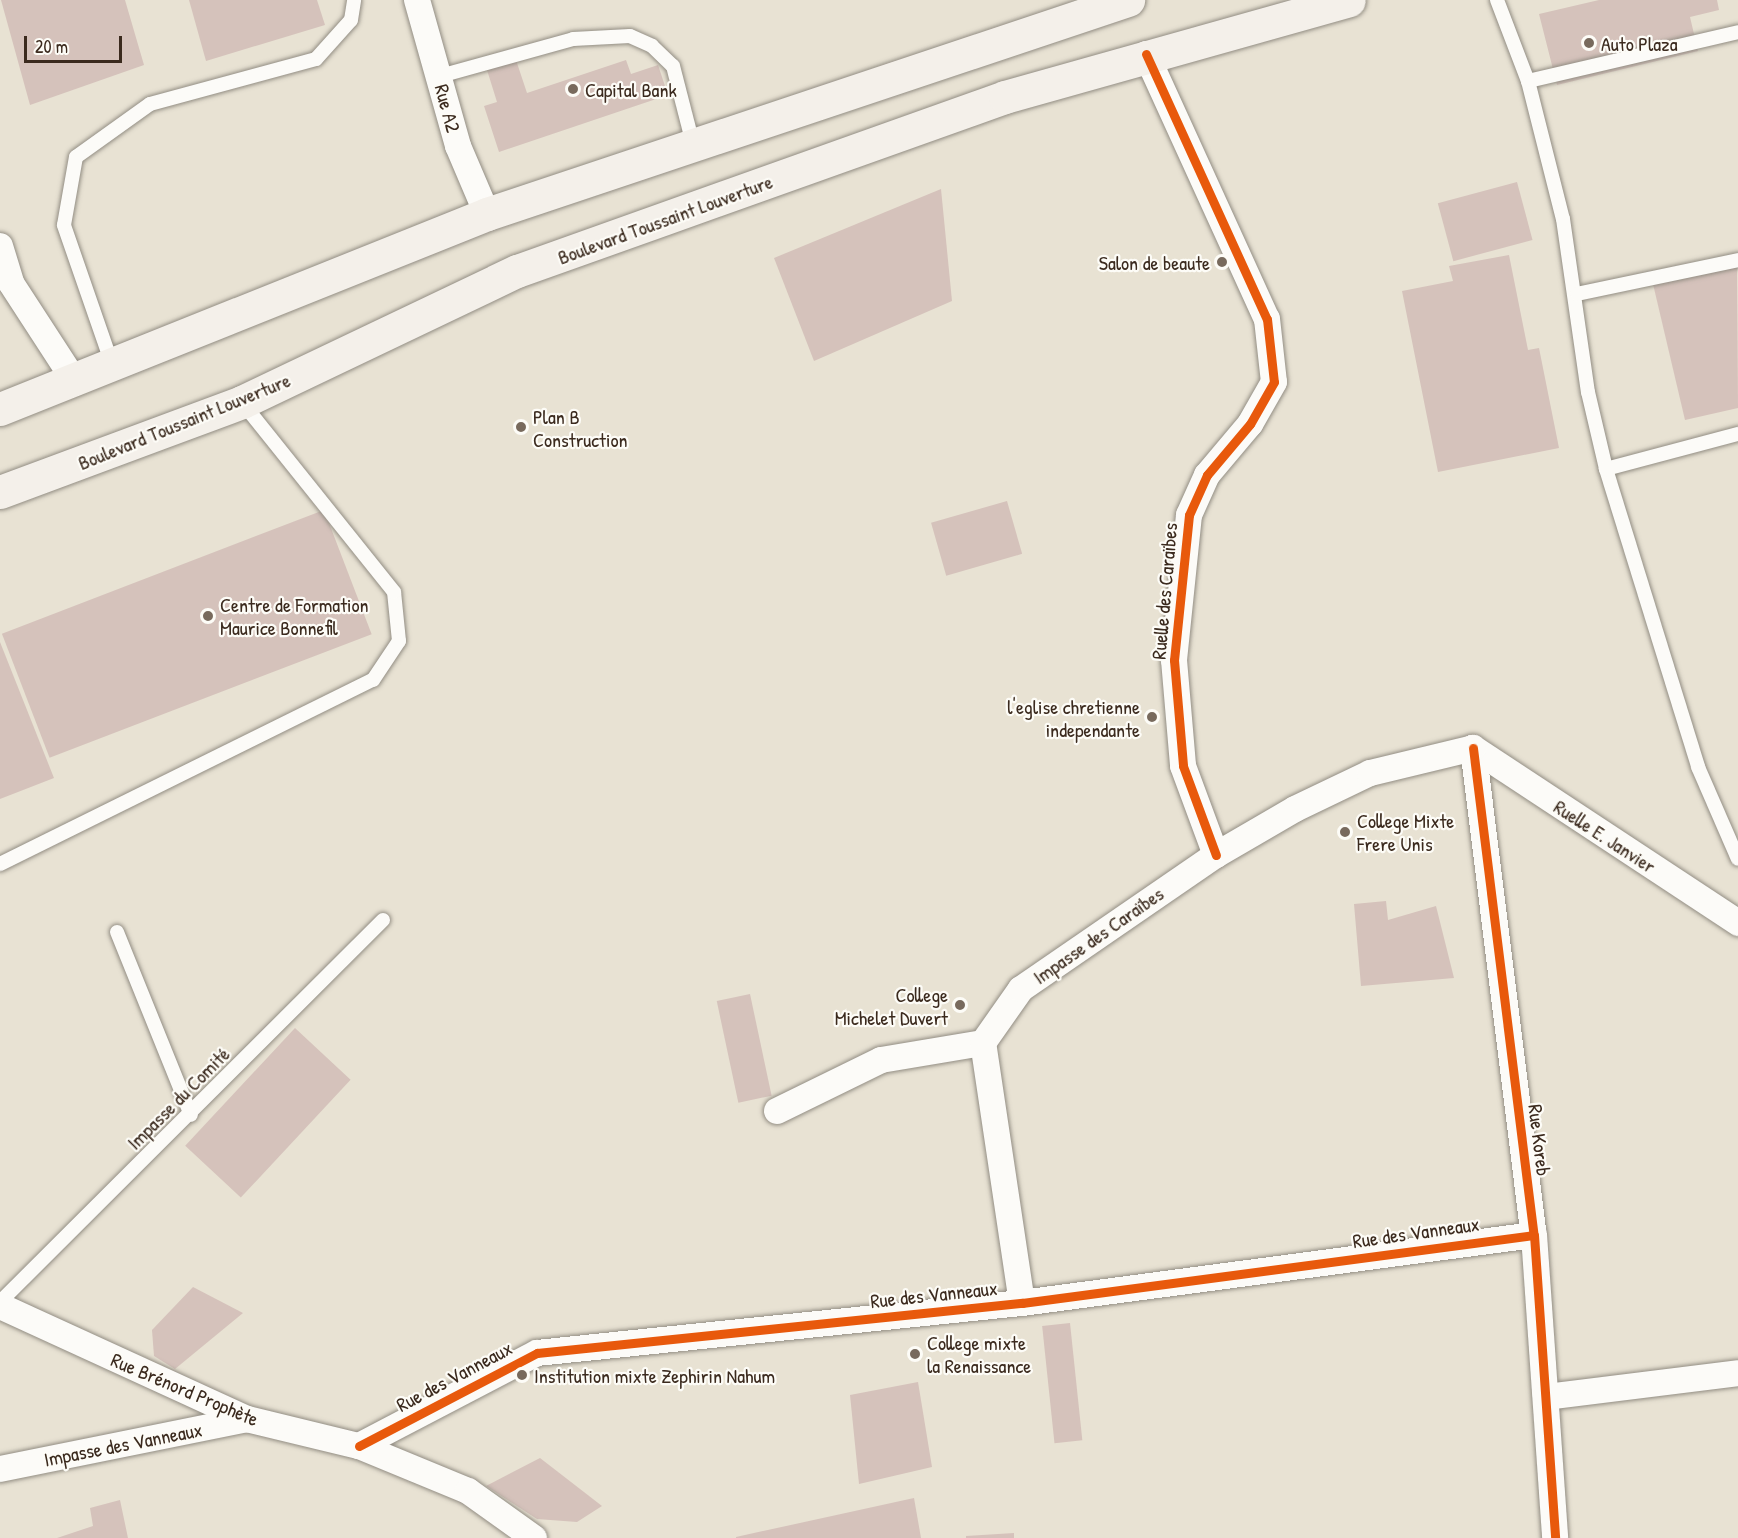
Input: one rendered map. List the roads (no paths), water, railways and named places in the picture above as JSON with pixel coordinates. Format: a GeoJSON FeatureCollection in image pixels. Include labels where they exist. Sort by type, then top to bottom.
{"type":"FeatureCollection","features":[{"type":"Feature","properties":{"kind":"main road"},"geometry":{"type":"LineString","coordinates":[[0,409],[487,214],[1128,0]]}},
{"type":"Feature","properties":{"kind":"main road","name":"Boulevard Toussaint Louverture"},"geometry":{"type":"LineString","coordinates":[[0,492],[242,402],[518,271],[1005,97],[1146,54],[1349,0]]}},
{"type":"Feature","properties":{"kind":"street","name":"Rue A2"},"geometry":{"type":"LineString","coordinates":[[417,0],[458,146],[487,214]]}},
{"type":"Feature","properties":{"kind":"street","name":"Ruelle des Caraïbes"},"geometry":{"type":"LineString","coordinates":[[1146,54],[1267,319],[1274,382],[1250,424],[1208,475],[1189,514],[1174,660],[1183,766],[1216,855]]}},
{"type":"Feature","properties":{"kind":"street"},"geometry":{"type":"LineString","coordinates":[[0,246],[11,283],[74,380]]}},
{"type":"Feature","properties":{"kind":"street","name":"Impasse des Caraïbes"},"geometry":{"type":"LineString","coordinates":[[983,1043],[1021,990],[1216,855],[1370,773],[1473,748]]}},
{"type":"Feature","properties":{"kind":"street","name":"Ruelle E. Janvier"},"geometry":{"type":"LineString","coordinates":[[1473,748],[1738,923]]}},
{"type":"Feature","properties":{"kind":"street","name":"Rue Koreb"},"geometry":{"type":"LineString","coordinates":[[1473,748],[1534,1235],[1556,1538]]}},
{"type":"Feature","properties":{"kind":"street"},"geometry":{"type":"LineString","coordinates":[[777,1111],[881,1060],[983,1043],[1022,1304]]}},
{"type":"Feature","properties":{"kind":"street","name":"Rue des Vanneaux"},"geometry":{"type":"LineString","coordinates":[[359,1446],[537,1353],[1022,1304],[1534,1235]]}},
{"type":"Feature","properties":{"kind":"street","name":"Rue Brénord Prophète"},"geometry":{"type":"LineString","coordinates":[[0,1304],[247,1419],[359,1446],[468,1491],[534,1538]]}},
{"type":"Feature","properties":{"kind":"street"},"geometry":{"type":"LineString","coordinates":[[1546,1397],[1738,1373]]}},
{"type":"Feature","properties":{"kind":"street","name":"Impasse des Vanneaux"},"geometry":{"type":"LineString","coordinates":[[0,1469],[247,1419]]}},
{"type":"Feature","properties":{"kind":"lane"},"geometry":{"type":"LineString","coordinates":[[112,364],[63,225],[76,157],[150,104],[316,59],[351,20],[354,0]]}},
{"type":"Feature","properties":{"kind":"lane"},"geometry":{"type":"LineString","coordinates":[[1497,0],[1528,81],[1577,294],[1588,392],[1606,469],[1698,767],[1738,859]]}},
{"type":"Feature","properties":{"kind":"lane"},"geometry":{"type":"LineString","coordinates":[[1528,81],[1738,32]]}},
{"type":"Feature","properties":{"kind":"lane"},"geometry":{"type":"LineString","coordinates":[[440,76],[573,39],[630,36],[652,46],[673,66],[693,144]]}},
{"type":"Feature","properties":{"kind":"lane"},"geometry":{"type":"LineString","coordinates":[[1577,294],[1738,260]]}},
{"type":"Feature","properties":{"kind":"lane"},"geometry":{"type":"LineString","coordinates":[[0,864],[374,680],[399,641],[394,592],[242,402]]}},
{"type":"Feature","properties":{"kind":"lane"},"geometry":{"type":"LineString","coordinates":[[1606,469],[1738,434]]}},
{"type":"Feature","properties":{"kind":"lane","name":"Impasse du Comité"},"geometry":{"type":"LineString","coordinates":[[0,1304],[383,920]]}},
{"type":"Feature","properties":{"kind":"lane"},"geometry":{"type":"LineString","coordinates":[[117,932],[191,1115]]}},
{"type":"Feature","properties":{"kind":"place","name":"Auto Plaza"},"geometry":{"type":"Point","coordinates":[1589,43]}},
{"type":"Feature","properties":{"kind":"place","name":"Capital Bank"},"geometry":{"type":"Point","coordinates":[573,89]}},
{"type":"Feature","properties":{"kind":"place","name":"Salon de beaute"},"geometry":{"type":"Point","coordinates":[1222,262]}},
{"type":"Feature","properties":{"kind":"place","name":"Plan B Construction"},"geometry":{"type":"Point","coordinates":[521,427]}},
{"type":"Feature","properties":{"kind":"place","name":"Centre de Formation Maurice Bonnefil"},"geometry":{"type":"Point","coordinates":[208,616]}},
{"type":"Feature","properties":{"kind":"place","name":"l'eglise chretienne independante"},"geometry":{"type":"Point","coordinates":[1152,717]}},
{"type":"Feature","properties":{"kind":"place","name":"College Mixte Frere Unis"},"geometry":{"type":"Point","coordinates":[1345,832]}},
{"type":"Feature","properties":{"kind":"place","name":"College Michelet Duvert"},"geometry":{"type":"Point","coordinates":[960,1005]}},
{"type":"Feature","properties":{"kind":"place","name":"College mixte la Renaissance"},"geometry":{"type":"Point","coordinates":[915,1354]}},
{"type":"Feature","properties":{"kind":"place","name":"Institution mixte Zephirin Nahum"},"geometry":{"type":"Point","coordinates":[522,1375]}}]}
